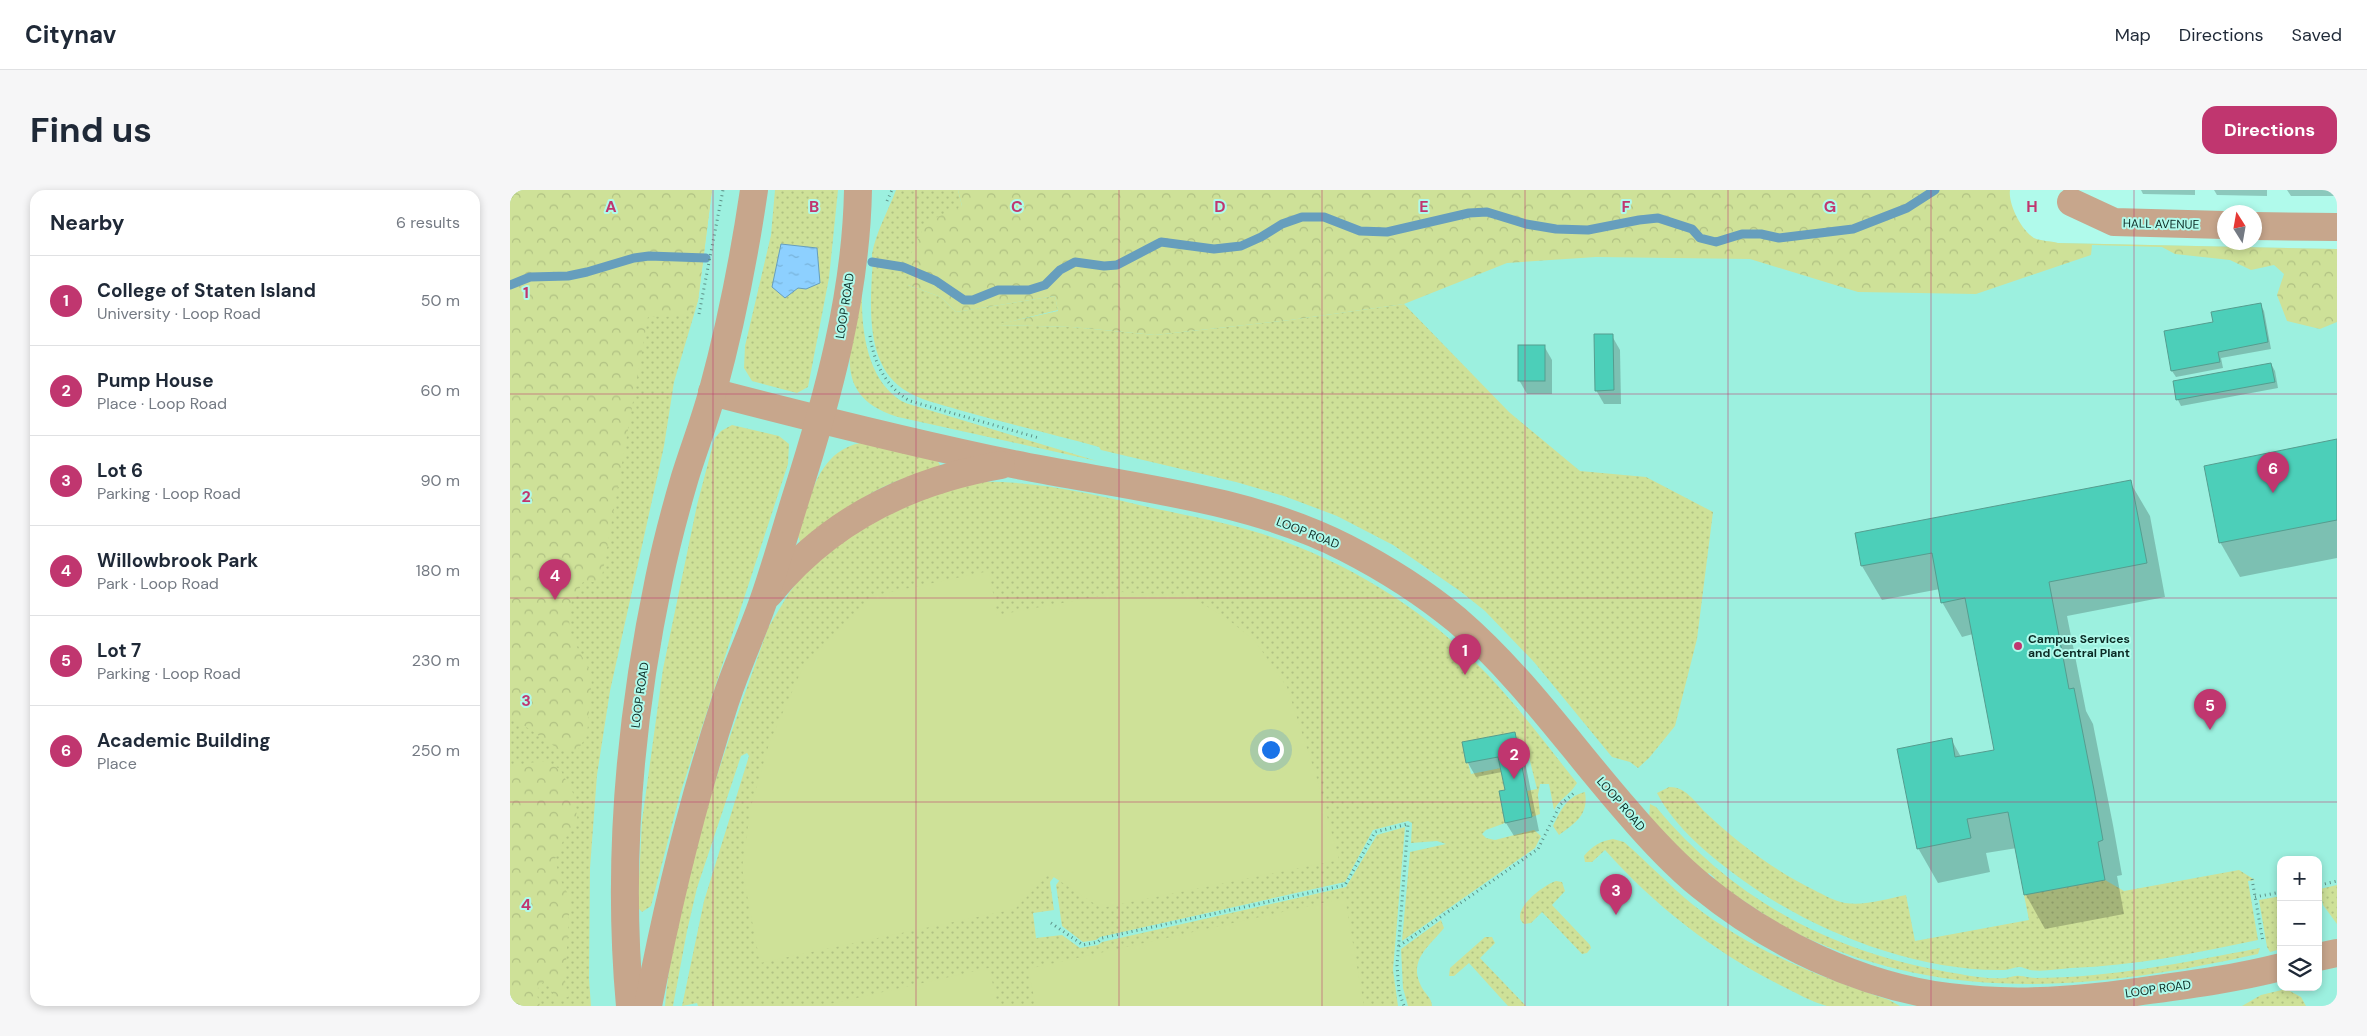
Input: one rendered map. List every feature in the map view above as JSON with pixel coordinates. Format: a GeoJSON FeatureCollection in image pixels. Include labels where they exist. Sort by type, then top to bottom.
{"type":"FeatureCollection","features":[{"type":"Feature","properties":{"kind":"street","name":"LOOP ROAD"},"geometry":{"type":"LineString","coordinates":[[630,1006],[627,977],[625,871],[630,772],[641,678],[660,578],[685,478],[712,392],[741,275],[754,190]]}},
{"type":"Feature","properties":{"kind":"street","name":"LOOP ROAD"},"geometry":{"type":"LineString","coordinates":[[648,1006],[668,905],[693,803],[726,699],[763,601],[821,420],[836,361],[850,280],[858,190]]}},
{"type":"Feature","properties":{"kind":"street","name":"HALL AVENUE"},"geometry":{"type":"LineString","coordinates":[[2071,202],[2114,222],[2217,225]]}},
{"type":"Feature","properties":{"kind":"street"},"geometry":{"type":"LineString","coordinates":[[2262,226],[2337,227]]}},
{"type":"Feature","properties":{"kind":"street","name":"LOOP ROAD"},"geometry":{"type":"LineString","coordinates":[[712,392],[821,420],[1012,464],[1212,501],[1277,520],[1341,545],[1392,573],[1455,619],[1494,656],[1540,706],[1662,850],[1700,886],[1743,917],[1785,943],[1841,968],[1888,985],[1949,998],[1997,1002],[2053,1002],[2082,1000],[2204,982],[2277,968]]}},
{"type":"Feature","properties":{"kind":"street","name":"LOOP ROAD"},"geometry":{"type":"LineString","coordinates":[[763,601],[776,584],[811,550],[848,523],[887,500],[932,481],[965,472],[1012,464]]}},
{"type":"Feature","properties":{"kind":"street"},"geometry":{"type":"LineString","coordinates":[[2322,956],[2337,952]]}},
{"type":"Feature","properties":{"kind":"path"},"geometry":{"type":"LineString","coordinates":[[699,314],[724,190]]}},
{"type":"Feature","properties":{"kind":"path"},"geometry":{"type":"LineString","coordinates":[[885,206],[892,190]]}},
{"type":"Feature","properties":{"kind":"path"},"geometry":{"type":"LineString","coordinates":[[869,331],[878,365],[892,389],[900,396],[921,406],[1046,440]]}},
{"type":"Feature","properties":{"kind":"path"},"geometry":{"type":"LineString","coordinates":[[1398,946],[1538,849],[1562,802],[1580,789]]}},
{"type":"Feature","properties":{"kind":"path"},"geometry":{"type":"LineString","coordinates":[[1051,923],[1083,946],[1098,942],[1102,938],[1346,885],[1375,832],[1408,824],[1398,946],[1398,980],[1404,1006]]}},
{"type":"Feature","properties":{"kind":"path"},"geometry":{"type":"LineString","coordinates":[[2252,879],[2264,943]]}},
{"type":"Feature","properties":{"kind":"path"},"geometry":{"type":"LineString","coordinates":[[2322,885],[2337,881]]}},
{"type":"Feature","properties":{"kind":"path"},"geometry":{"type":"LineString","coordinates":[[2255,897],[2277,893]]}},
{"type":"Feature","properties":{"kind":"shaded area"},"geometry":{"type":"Polygon","coordinates":[[[712,190],[1124,190],[2058,243],[2217,246],[2217,250],[2262,250],[2262,247],[2337,249],[2337,1006],[569,1006],[601,582],[698,301],[712,190]]]}},
{"type":"Feature","properties":{"kind":"green space"},"geometry":{"type":"Polygon","coordinates":[[[510,190],[712,190],[698,301],[674,382],[664,446],[610,691],[597,775],[590,868],[589,979],[591,1006],[510,1006],[510,190]]]}},
{"type":"Feature","properties":{"kind":"green space"},"geometry":{"type":"Polygon","coordinates":[[[510,190],[712,190],[698,301],[693,308],[682,315],[648,317],[601,582],[583,582],[570,605],[569,632],[592,675],[587,736],[576,752],[557,748],[513,718],[510,720],[510,190]]]}},
{"type":"Feature","properties":{"kind":"green space"},"geometry":{"type":"Polygon","coordinates":[[[775,190],[838,190],[829,278],[808,387],[797,393],[752,381],[744,368],[745,346],[771,235],[775,190]]]}},
{"type":"Feature","properties":{"kind":"green space"},"geometry":{"type":"Polygon","coordinates":[[[896,190],[958,190],[962,206],[908,285],[941,297],[956,312],[1055,296],[1058,310],[997,325],[1072,327],[1155,335],[1290,320],[1404,304],[1509,412],[1580,471],[1646,477],[1713,512],[1697,639],[1675,726],[1649,758],[1638,768],[1630,762],[1612,757],[1534,662],[1485,611],[1460,591],[1393,545],[1337,516],[1284,496],[1236,482],[1101,450],[1099,447],[937,404],[903,389],[891,379],[883,366],[877,352],[871,320],[872,254],[879,230],[896,190]]]}},
{"type":"Feature","properties":{"kind":"green space"},"geometry":{"type":"Polygon","coordinates":[[[958,190],[2010,190],[2013,209],[2024,229],[2034,238],[2058,243],[2217,246],[2217,250],[2262,250],[2262,247],[2337,249],[2337,322],[2320,329],[2287,321],[2277,295],[2284,274],[2274,265],[2251,270],[2230,260],[2175,254],[2162,247],[2092,245],[2091,255],[1976,294],[1858,292],[1750,259],[1596,257],[1507,263],[1404,304],[1290,320],[1155,335],[1072,327],[994,325],[1058,311],[1055,296],[956,312],[941,297],[908,285],[911,254],[926,222],[962,206],[958,190]]]}},
{"type":"Feature","properties":{"kind":"green space"},"geometry":{"type":"Polygon","coordinates":[[[862,291],[864,335],[872,364],[878,377],[899,400],[1097,461],[898,417],[876,408],[862,396],[853,382],[850,366],[850,349],[862,291]]]}},
{"type":"Feature","properties":{"kind":"green space"},"geometry":{"type":"Polygon","coordinates":[[[732,425],[779,436],[789,444],[788,464],[680,794],[651,906],[642,912],[638,908],[638,898],[642,821],[663,669],[697,505],[712,448],[715,438],[721,431],[732,425]]]}},
{"type":"Feature","properties":{"kind":"green space"},"geometry":{"type":"Polygon","coordinates":[[[860,443],[937,460],[940,465],[938,468],[903,479],[872,493],[851,506],[802,543],[800,542],[798,535],[817,479],[834,456],[845,448],[860,443]]]}},
{"type":"Feature","properties":{"kind":"green space"},"geometry":{"type":"Polygon","coordinates":[[[975,482],[1021,483],[1089,494],[1244,528],[1316,554],[1373,584],[1427,620],[1475,662],[1528,721],[1577,783],[1554,810],[1549,784],[1540,784],[1538,795],[1540,814],[1532,817],[1527,791],[1537,789],[1528,753],[1516,739],[1462,742],[1466,763],[1468,763],[1471,774],[1501,768],[1505,790],[1499,791],[1505,823],[1486,830],[1482,834],[1486,838],[1495,840],[1534,830],[1541,836],[1535,848],[1402,941],[1410,852],[1446,844],[1437,841],[1411,843],[1412,823],[1408,821],[1373,830],[1345,882],[1083,942],[1062,926],[1056,885],[1062,877],[1057,873],[1050,882],[1054,910],[1033,913],[1036,938],[1062,935],[1080,948],[1098,945],[1102,942],[1346,887],[1377,835],[1405,827],[1393,970],[1398,1006],[698,1006],[697,1003],[682,1006],[704,901],[749,756],[747,753],[741,756],[697,888],[673,1006],[665,1006],[671,957],[680,909],[705,814],[768,628],[789,593],[805,572],[871,515],[975,482]]]}},
{"type":"Feature","properties":{"kind":"green space"},"geometry":{"type":"Polygon","coordinates":[[[989,571],[997,615],[1122,592],[1189,596],[1225,617],[1255,641],[1287,687],[1317,779],[1339,860],[1101,908],[1049,874],[1015,909],[760,963],[742,868],[751,806],[770,741],[804,665],[872,596],[989,571]]]}},
{"type":"Feature","properties":{"kind":"green space"},"geometry":{"type":"Polygon","coordinates":[[[542,761],[560,769],[573,793],[578,822],[563,841],[555,859],[560,879],[570,898],[565,980],[568,997],[557,1000],[545,980],[536,991],[540,1006],[510,1006],[510,766],[542,761]]]}},
{"type":"Feature","properties":{"kind":"green space"},"geometry":{"type":"Polygon","coordinates":[[[1669,787],[1685,792],[1730,834],[1770,865],[1829,898],[1845,903],[1860,904],[1906,895],[1915,941],[2029,920],[2024,895],[2105,880],[2124,891],[2239,870],[2255,880],[2248,881],[2258,940],[2142,962],[2045,971],[2019,967],[2004,970],[1971,969],[1902,956],[1834,932],[1802,917],[1744,881],[1707,852],[1674,818],[1657,793],[1669,787]]]}},
{"type":"Feature","properties":{"kind":"green space"},"geometry":{"type":"Polygon","coordinates":[[[1585,792],[1585,807],[1580,818],[1559,835],[1553,826],[1562,810],[1573,797],[1585,792]]]}},
{"type":"Feature","properties":{"kind":"green space"},"geometry":{"type":"Polygon","coordinates":[[[1650,804],[1656,807],[1687,841],[1720,871],[1755,897],[1792,919],[1831,938],[1872,953],[1915,965],[1982,978],[2018,976],[2035,978],[2063,977],[2148,968],[2260,948],[2258,954],[2198,966],[2140,976],[2082,982],[2024,984],[1967,981],[1911,972],[1853,956],[1796,933],[1764,914],[1713,880],[1715,878],[1709,873],[1706,875],[1649,819],[1650,804]]]}},
{"type":"Feature","properties":{"kind":"green space"},"geometry":{"type":"Polygon","coordinates":[[[1613,839],[1624,842],[1692,904],[1761,949],[1811,972],[1889,1000],[1900,1006],[1827,1006],[1804,997],[1757,973],[1709,943],[1665,909],[1624,871],[1605,850],[1592,862],[1585,862],[1584,856],[1590,849],[1613,839]]]}},
{"type":"Feature","properties":{"kind":"green space"},"geometry":{"type":"Polygon","coordinates":[[[1556,881],[1562,882],[1565,891],[1552,905],[1590,945],[1591,948],[1587,953],[1582,954],[1542,912],[1531,923],[1524,924],[1520,919],[1524,905],[1537,892],[1556,881]]]}},
{"type":"Feature","properties":{"kind":"green space"},"geometry":{"type":"Polygon","coordinates":[[[2337,885],[2337,924],[2323,905],[2322,889],[2337,885]]]}},
{"type":"Feature","properties":{"kind":"green space"},"geometry":{"type":"Polygon","coordinates":[[[2277,897],[2277,950],[2270,952],[2267,947],[2259,900],[2277,897]]]}},
{"type":"Feature","properties":{"kind":"green space"},"geometry":{"type":"Polygon","coordinates":[[[1345,898],[1364,1006],[1036,1006],[1028,969],[1345,898]]]}},
{"type":"Feature","properties":{"kind":"green space"},"geometry":{"type":"Polygon","coordinates":[[[1441,920],[1444,928],[1422,954],[1417,968],[1421,986],[1431,1000],[1432,1006],[1408,1006],[1403,988],[1401,949],[1441,920]]]}},
{"type":"Feature","properties":{"kind":"green space"},"geometry":{"type":"Polygon","coordinates":[[[1485,937],[1492,937],[1495,943],[1480,958],[1526,1006],[1508,1006],[1469,963],[1454,976],[1449,976],[1450,968],[1485,937]]]}},
{"type":"Feature","properties":{"kind":"green space"},"geometry":{"type":"Polygon","coordinates":[[[989,968],[998,1006],[821,1006],[989,968]]]}},
{"type":"Feature","properties":{"kind":"green space"},"geometry":{"type":"Polygon","coordinates":[[[2278,991],[2290,991],[2301,997],[2306,1006],[2242,1006],[2261,995],[2278,991]]]}},
{"type":"Feature","properties":{"kind":"water"},"geometry":{"type":"Polygon","coordinates":[[[781,244],[817,248],[820,283],[806,289],[798,288],[785,298],[772,287],[781,244]]]}},
{"type":"Feature","properties":{"kind":"building"},"geometry":{"type":"Polygon","coordinates":[[[2261,303],[2268,342],[2218,352],[2220,362],[2171,371],[2164,331],[2213,322],[2211,312],[2261,303]]]}},
{"type":"Feature","properties":{"kind":"building"},"geometry":{"type":"Polygon","coordinates":[[[1594,334],[1613,334],[1614,390],[1595,391],[1594,334]]]}},
{"type":"Feature","properties":{"kind":"building"},"geometry":{"type":"Polygon","coordinates":[[[1518,345],[1545,345],[1545,381],[1518,381],[1518,345]]]}},
{"type":"Feature","properties":{"kind":"building"},"geometry":{"type":"Polygon","coordinates":[[[2271,363],[2275,382],[2176,400],[2173,381],[2271,363]]]}},
{"type":"Feature","properties":{"kind":"building"},"geometry":{"type":"Polygon","coordinates":[[[2337,439],[2337,520],[2219,543],[2204,466],[2337,439]]]}},
{"type":"Feature","properties":{"kind":"building","name":"Campus Services and Central Plant"},"geometry":{"type":"Polygon","coordinates":[[[2131,480],[2147,563],[2049,582],[2069,689],[2074,688],[2094,790],[2103,840],[2098,842],[2105,880],[2024,895],[2008,812],[1967,819],[1971,838],[1917,849],[1897,749],[1952,738],[1955,757],[1994,750],[1965,598],[1941,603],[1932,553],[1861,566],[1855,533],[2131,480]]]}},
{"type":"Feature","properties":{"kind":"building"},"geometry":{"type":"Polygon","coordinates":[[[1515,732],[1532,817],[1505,823],[1499,791],[1505,790],[1498,757],[1466,763],[1462,742],[1515,732]]]}},
{"type":"Feature","properties":{"kind":"waterway"},"geometry":{"type":"LineString","coordinates":[[872,262],[903,267],[936,281],[964,300],[973,300],[998,290],[1029,290],[1045,285],[1060,270],[1075,262],[1104,266],[1117,265],[1161,242],[1214,249],[1241,246],[1261,237],[1282,224],[1302,217],[1324,217],[1360,231],[1387,232],[1469,213],[1487,212],[1526,224],[1556,229],[1588,230],[1658,218],[1692,229],[1700,238],[1716,242],[1742,234],[1761,234],[1779,238],[1853,229],[1907,208],[1935,190]]}},
{"type":"Feature","properties":{"kind":"waterway"},"geometry":{"type":"LineString","coordinates":[[510,285],[530,277],[568,276],[587,272],[634,258],[649,256],[706,258]]}},
{"type":"Feature","properties":{"kind":"place","name":"Academic Building"},"geometry":{"type":"Point","coordinates":[2273,493]}},
{"type":"Feature","properties":{"kind":"place","name":"Willowbrook Park"},"geometry":{"type":"Point","coordinates":[555,600]}},
{"type":"Feature","properties":{"kind":"place","name":"Campus Services and Central Plant"},"geometry":{"type":"Point","coordinates":[2018,646]}},
{"type":"Feature","properties":{"kind":"place","name":"College of Staten Island"},"geometry":{"type":"Point","coordinates":[1465,675]}},
{"type":"Feature","properties":{"kind":"place","name":"Lot 7"},"geometry":{"type":"Point","coordinates":[2210,730]}},
{"type":"Feature","properties":{"kind":"place","name":"Pump House"},"geometry":{"type":"Point","coordinates":[1514,779]}},
{"type":"Feature","properties":{"kind":"place","name":"Lot 6"},"geometry":{"type":"Point","coordinates":[1616,915]}}]}
